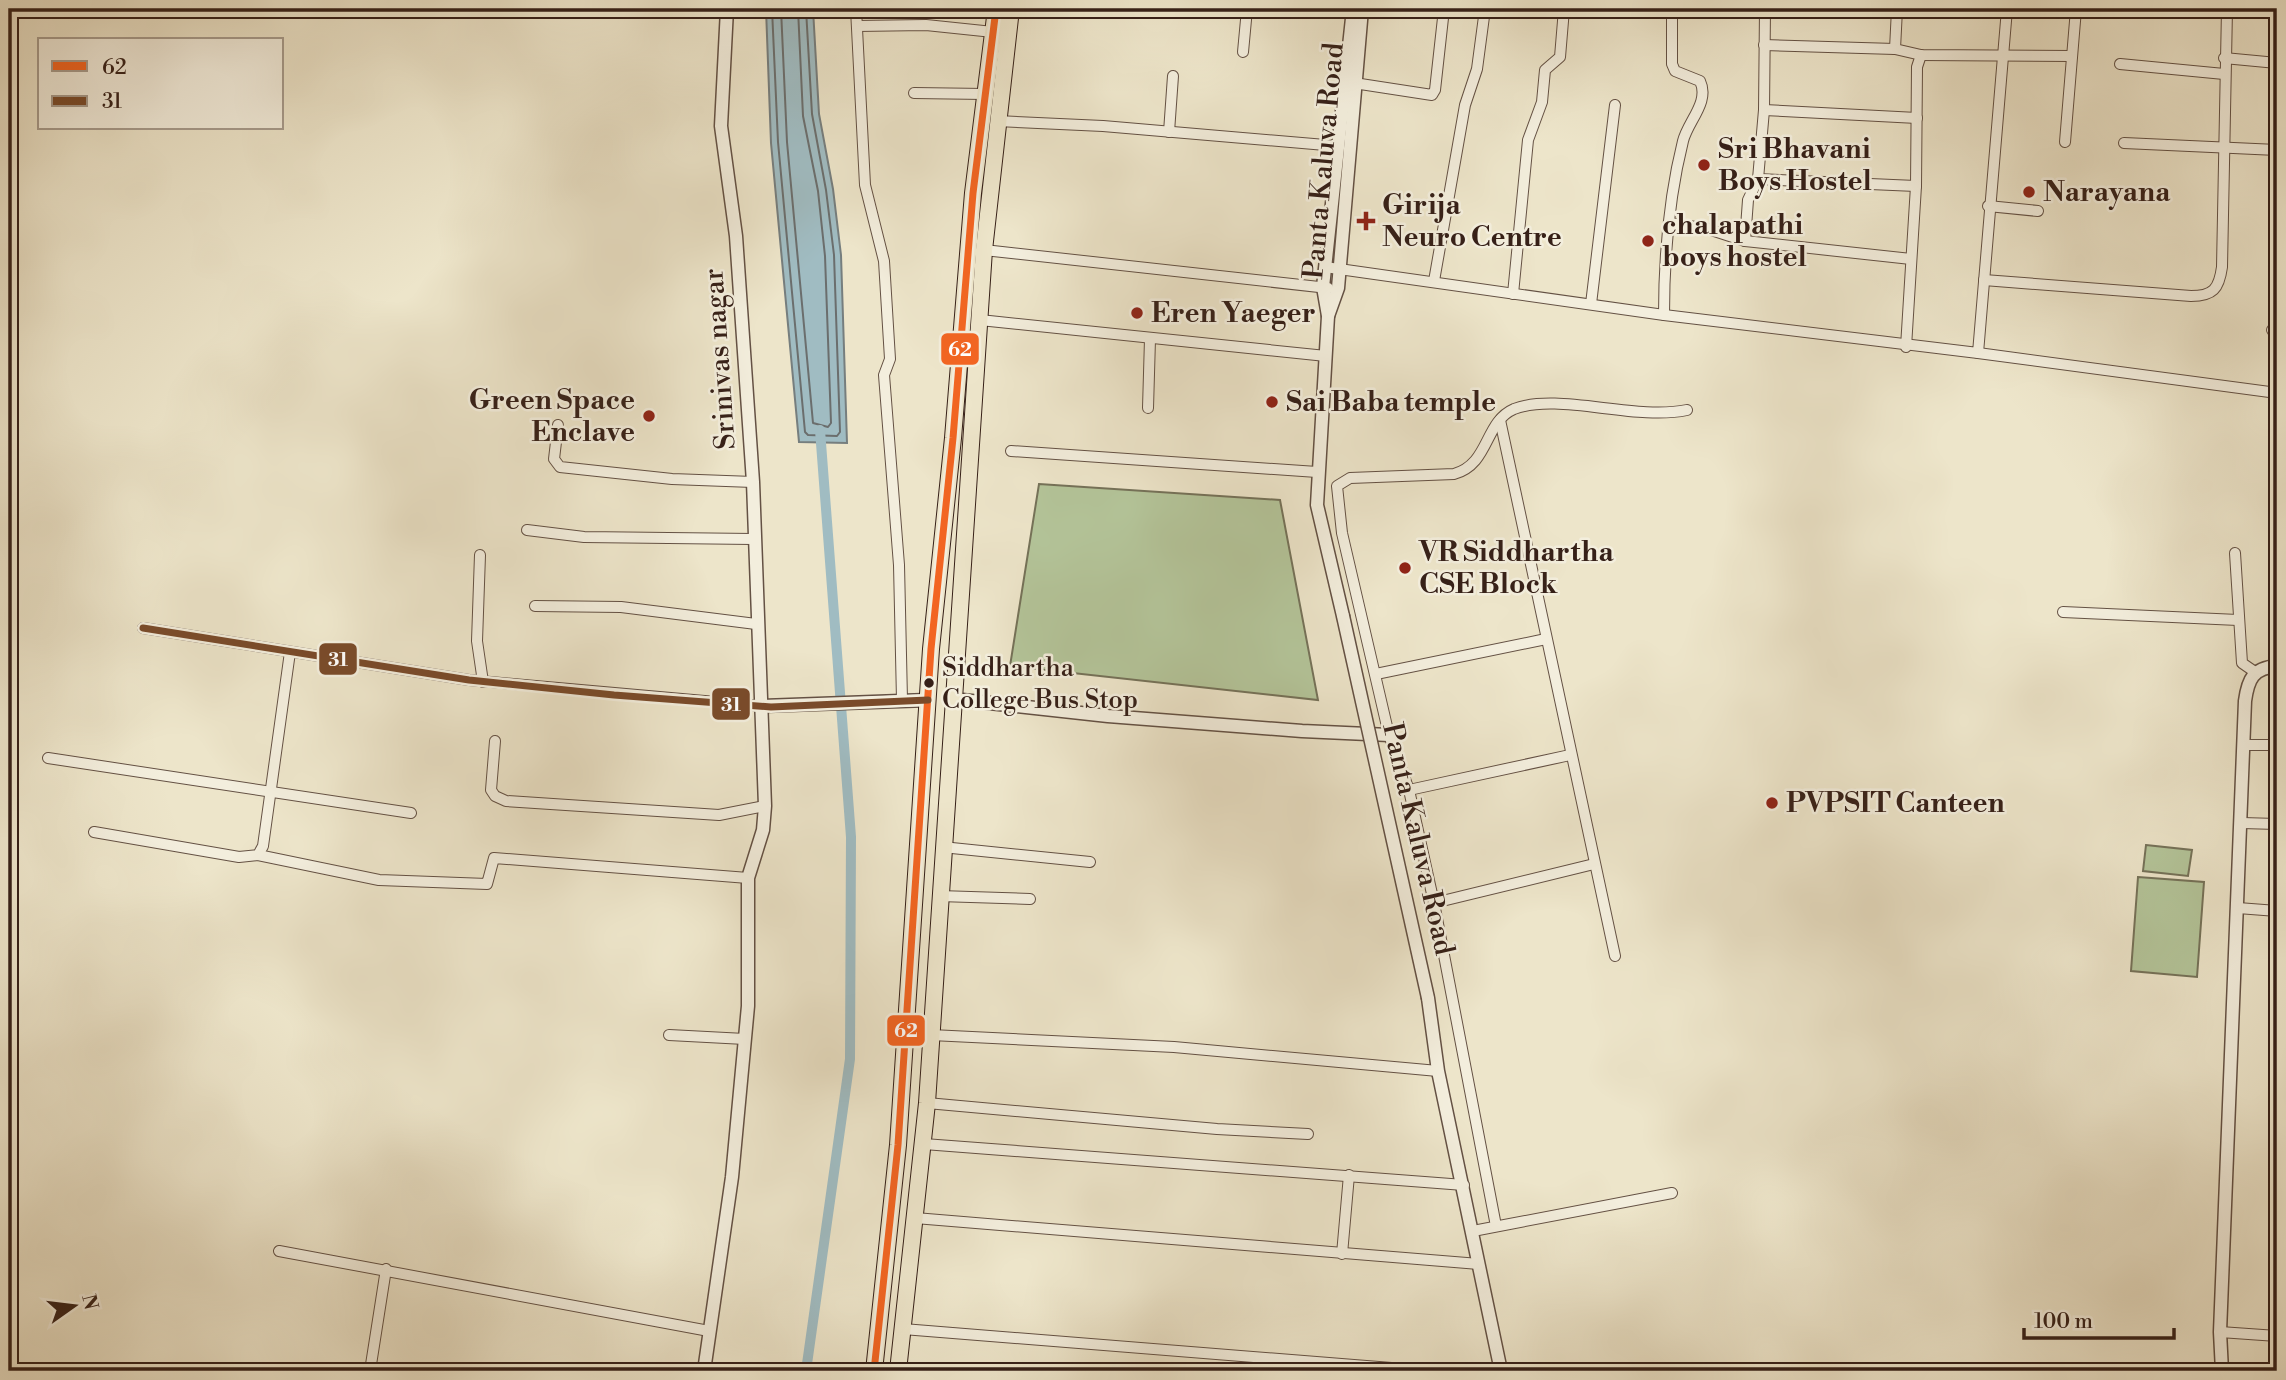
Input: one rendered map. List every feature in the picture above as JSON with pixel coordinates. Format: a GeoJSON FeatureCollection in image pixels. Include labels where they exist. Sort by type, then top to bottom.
{"type":"FeatureCollection","features":[{"type":"Feature","properties":{"kind":"highway"},"geometry":{"type":"LineString","coordinates":[[874,1371],[898,1145],[928,700],[985,94],[996,9]]}},
{"type":"Feature","properties":{"kind":"highway"},"geometry":{"type":"LineString","coordinates":[[898,1371],[924,1144],[984,250],[1011,9]]}},
{"type":"Feature","properties":{"kind":"street","name":"Srinivas nagar"},"geometry":{"type":"LineString","coordinates":[[704,1371],[732,1177],[745,1040],[748,878],[764,830],[765,806],[756,624],[753,482],[736,236],[721,126],[727,9]]}},
{"type":"Feature","properties":{"kind":"street"},"geometry":{"type":"LineString","coordinates":[[856,9],[865,185],[884,261],[890,359],[884,375],[899,565],[902,700]]}},
{"type":"Feature","properties":{"kind":"street"},"geometry":{"type":"LineString","coordinates":[[1236,9],[1356,10]]}},
{"type":"Feature","properties":{"kind":"street"},"geometry":{"type":"LineString","coordinates":[[1243,51],[1247,9]]}},
{"type":"Feature","properties":{"kind":"street"},"geometry":{"type":"LineString","coordinates":[[1354,83],[1432,95],[1435,89],[1444,9]]}},
{"type":"Feature","properties":{"kind":"street"},"geometry":{"type":"LineString","coordinates":[[1434,281],[1465,106],[1478,69],[1485,9]]}},
{"type":"Feature","properties":{"kind":"street"},"geometry":{"type":"LineString","coordinates":[[1513,294],[1528,140],[1542,102],[1545,70],[1560,57],[1564,9]]}},
{"type":"Feature","properties":{"kind":"street"},"geometry":{"type":"LineString","coordinates":[[1664,315],[1664,270],[1676,169],[1687,125],[1702,102],[1703,92],[1699,81],[1675,71],[1672,64],[1672,9]]}},
{"type":"Feature","properties":{"kind":"street"},"geometry":{"type":"LineString","coordinates":[[1732,9],[1896,10],[1931,13]]}},
{"type":"Feature","properties":{"kind":"street"},"geometry":{"type":"LineString","coordinates":[[1978,353],[1988,205],[2007,9]]}},
{"type":"Feature","properties":{"kind":"street"},"geometry":{"type":"LineString","coordinates":[[2065,142],[2076,9]]}},
{"type":"Feature","properties":{"kind":"street"},"geometry":{"type":"LineString","coordinates":[[1984,280],[2208,296],[2217,289],[2222,267],[2222,149],[2227,9]]}},
{"type":"Feature","properties":{"kind":"street","name":"Panta Kaluva Road"},"geometry":{"type":"LineString","coordinates":[[1328,316],[1338,288],[1340,270],[1354,83],[1356,10]]}},
{"type":"Feature","properties":{"kind":"street","name":"Panta Kaluva Road"},"geometry":{"type":"LineString","coordinates":[[1356,10],[1337,146],[1323,287],[1328,316],[1317,505],[1428,998],[1438,1071],[1501,1371]]}},
{"type":"Feature","properties":{"kind":"street"},"geometry":{"type":"LineString","coordinates":[[1745,241],[1748,200],[1758,179],[1764,110],[1765,10]]}},
{"type":"Feature","properties":{"kind":"street"},"geometry":{"type":"LineString","coordinates":[[1895,49],[1896,10]]}},
{"type":"Feature","properties":{"kind":"street"},"geometry":{"type":"LineString","coordinates":[[857,26],[926,25],[993,32]]}},
{"type":"Feature","properties":{"kind":"street"},"geometry":{"type":"LineString","coordinates":[[1764,45],[1895,49],[1921,55],[2072,56]]}},
{"type":"Feature","properties":{"kind":"street"},"geometry":{"type":"LineString","coordinates":[[1906,347],[1916,186],[1917,67],[1921,55]]}},
{"type":"Feature","properties":{"kind":"street"},"geometry":{"type":"LineString","coordinates":[[2224,58],[2277,63]]}},
{"type":"Feature","properties":{"kind":"street"},"geometry":{"type":"LineString","coordinates":[[2120,64],[2224,74]]}},
{"type":"Feature","properties":{"kind":"street"},"geometry":{"type":"LineString","coordinates":[[1169,132],[1173,76]]}},
{"type":"Feature","properties":{"kind":"street"},"geometry":{"type":"LineString","coordinates":[[914,93],[985,94]]}},
{"type":"Feature","properties":{"kind":"street"},"geometry":{"type":"LineString","coordinates":[[1591,304],[1615,105]]}},
{"type":"Feature","properties":{"kind":"street"},"geometry":{"type":"LineString","coordinates":[[1764,110],[1917,118]]}},
{"type":"Feature","properties":{"kind":"street"},"geometry":{"type":"LineString","coordinates":[[997,121],[1337,146]]}},
{"type":"Feature","properties":{"kind":"street"},"geometry":{"type":"LineString","coordinates":[[2124,143],[2277,150]]}},
{"type":"Feature","properties":{"kind":"street"},"geometry":{"type":"LineString","coordinates":[[1758,179],[1916,186]]}},
{"type":"Feature","properties":{"kind":"street"},"geometry":{"type":"LineString","coordinates":[[1988,205],[2038,211]]}},
{"type":"Feature","properties":{"kind":"street"},"geometry":{"type":"LineString","coordinates":[[1670,223],[1708,229],[1745,241],[1911,259]]}},
{"type":"Feature","properties":{"kind":"street"},"geometry":{"type":"LineString","coordinates":[[984,250],[1338,288]]}},
{"type":"Feature","properties":{"kind":"street"},"geometry":{"type":"LineString","coordinates":[[1325,267],[1664,315],[2277,393]]}},
{"type":"Feature","properties":{"kind":"street"},"geometry":{"type":"LineString","coordinates":[[980,320],[1326,356]]}},
{"type":"Feature","properties":{"kind":"street"},"geometry":{"type":"LineString","coordinates":[[1148,408],[1150,339]]}},
{"type":"Feature","properties":{"kind":"street"},"geometry":{"type":"LineString","coordinates":[[1496,1226],[1434,903],[1409,790],[1389,735],[1342,533],[1338,486],[1350,478],[1454,474],[1466,471],[1477,460],[1500,420],[1511,410],[1545,404],[1659,414],[1687,410]]}},
{"type":"Feature","properties":{"kind":"street"},"geometry":{"type":"LineString","coordinates":[[1500,420],[1615,956]]}},
{"type":"Feature","properties":{"kind":"street"},"geometry":{"type":"LineString","coordinates":[[558,425],[554,459],[560,467],[672,479],[753,482]]}},
{"type":"Feature","properties":{"kind":"street"},"geometry":{"type":"LineString","coordinates":[[1011,451],[1317,472]]}},
{"type":"Feature","properties":{"kind":"street"},"geometry":{"type":"LineString","coordinates":[[527,530],[584,537],[753,539]]}},
{"type":"Feature","properties":{"kind":"street"},"geometry":{"type":"LineString","coordinates":[[2235,553],[2242,663],[2255,672]]}},
{"type":"Feature","properties":{"kind":"street"},"geometry":{"type":"LineString","coordinates":[[480,555],[477,641],[483,682]]}},
{"type":"Feature","properties":{"kind":"street"},"geometry":{"type":"LineString","coordinates":[[535,606],[621,607],[756,624]]}},
{"type":"Feature","properties":{"kind":"street"},"geometry":{"type":"LineString","coordinates":[[2063,612],[2238,620]]}},
{"type":"Feature","properties":{"kind":"street"},"geometry":{"type":"LineString","coordinates":[[143,628],[483,682],[761,706],[928,700]]}},
{"type":"Feature","properties":{"kind":"street"},"geometry":{"type":"LineString","coordinates":[[1376,674],[1546,639]]}},
{"type":"Feature","properties":{"kind":"street"},"geometry":{"type":"LineString","coordinates":[[258,855],[263,846],[290,652]]}},
{"type":"Feature","properties":{"kind":"street"},"geometry":{"type":"LineString","coordinates":[[2222,1371],[2220,1332],[2247,682],[2255,672],[2277,666]]}},
{"type":"Feature","properties":{"kind":"street"},"geometry":{"type":"LineString","coordinates":[[953,699],[1163,720],[1389,735]]}},
{"type":"Feature","properties":{"kind":"street"},"geometry":{"type":"LineString","coordinates":[[495,741],[491,790],[499,799],[506,801],[719,815],[765,806]]}},
{"type":"Feature","properties":{"kind":"street"},"geometry":{"type":"LineString","coordinates":[[2244,744],[2277,745]]}},
{"type":"Feature","properties":{"kind":"street"},"geometry":{"type":"LineString","coordinates":[[1409,790],[1570,755]]}},
{"type":"Feature","properties":{"kind":"street"},"geometry":{"type":"LineString","coordinates":[[48,758],[411,813]]}},
{"type":"Feature","properties":{"kind":"street"},"geometry":{"type":"LineString","coordinates":[[2242,824],[2277,824]]}},
{"type":"Feature","properties":{"kind":"street"},"geometry":{"type":"LineString","coordinates":[[94,832],[239,857],[258,855],[343,874],[413,883],[487,884],[494,858],[748,878]]}},
{"type":"Feature","properties":{"kind":"street"},"geometry":{"type":"LineString","coordinates":[[942,847],[1090,862]]}},
{"type":"Feature","properties":{"kind":"street"},"geometry":{"type":"LineString","coordinates":[[1434,903],[1594,864]]}},
{"type":"Feature","properties":{"kind":"street"},"geometry":{"type":"LineString","coordinates":[[939,896],[1030,899]]}},
{"type":"Feature","properties":{"kind":"street"},"geometry":{"type":"LineString","coordinates":[[2238,908],[2277,911]]}},
{"type":"Feature","properties":{"kind":"street"},"geometry":{"type":"LineString","coordinates":[[669,1035],[745,1040]]}},
{"type":"Feature","properties":{"kind":"street"},"geometry":{"type":"LineString","coordinates":[[931,1035],[1174,1047],[1438,1071]]}},
{"type":"Feature","properties":{"kind":"street"},"geometry":{"type":"LineString","coordinates":[[927,1103],[1217,1129],[1308,1134]]}},
{"type":"Feature","properties":{"kind":"street"},"geometry":{"type":"LineString","coordinates":[[924,1144],[1464,1185]]}},
{"type":"Feature","properties":{"kind":"street"},"geometry":{"type":"LineString","coordinates":[[1342,1254],[1349,1175]]}},
{"type":"Feature","properties":{"kind":"street"},"geometry":{"type":"LineString","coordinates":[[1473,1231],[1672,1193]]}},
{"type":"Feature","properties":{"kind":"street"},"geometry":{"type":"LineString","coordinates":[[915,1218],[1479,1264]]}},
{"type":"Feature","properties":{"kind":"street"},"geometry":{"type":"LineString","coordinates":[[279,1251],[709,1331]]}},
{"type":"Feature","properties":{"kind":"street"},"geometry":{"type":"LineString","coordinates":[[370,1371],[386,1269]]}},
{"type":"Feature","properties":{"kind":"street"},"geometry":{"type":"LineString","coordinates":[[903,1329],[1429,1371]]}},
{"type":"Feature","properties":{"kind":"street"},"geometry":{"type":"LineString","coordinates":[[2220,1332],[2277,1336]]}},
{"type":"Feature","properties":{"kind":"green space"},"geometry":{"type":"Polygon","coordinates":[[[1039,484],[1280,500],[1318,700],[1010,666],[1039,484]]]}},
{"type":"Feature","properties":{"kind":"green space"},"geometry":{"type":"Polygon","coordinates":[[[2146,845],[2192,850],[2188,876],[2143,871],[2146,845]]]}},
{"type":"Feature","properties":{"kind":"green space"},"geometry":{"type":"Polygon","coordinates":[[[2138,877],[2204,882],[2197,977],[2131,971],[2138,877]]]}},
{"type":"Feature","properties":{"kind":"water"},"geometry":{"type":"Polygon","coordinates":[[[766,9],[813,9],[819,114],[833,189],[841,255],[847,443],[799,442],[771,143],[766,9]]]}},
{"type":"Feature","properties":{"kind":"waterway"},"geometry":{"type":"LineString","coordinates":[[806,1371],[850,1059],[851,837],[820,430]]}},
{"type":"Feature","properties":{"kind":"transit line","name":"62"},"geometry":{"type":"LineString","coordinates":[[874,1371],[898,1145],[931,649],[953,438],[973,193],[996,9]]}},
{"type":"Feature","properties":{"kind":"transit line","name":"31"},"geometry":{"type":"LineString","coordinates":[[143,628],[469,680],[614,695],[771,707],[928,700]]}},
{"type":"Feature","properties":{"kind":"place","name":"Sri Bhavani Boys Hostel"},"geometry":{"type":"Point","coordinates":[1704,165]}},
{"type":"Feature","properties":{"kind":"place","name":"Narayana"},"geometry":{"type":"Point","coordinates":[2029,192]}},
{"type":"Feature","properties":{"kind":"place","name":"Girija Neuro Centre"},"geometry":{"type":"Point","coordinates":[1366,221]}},
{"type":"Feature","properties":{"kind":"place","name":"chalapathi boys hostel"},"geometry":{"type":"Point","coordinates":[1648,241]}},
{"type":"Feature","properties":{"kind":"place","name":"Eren Yaeger"},"geometry":{"type":"Point","coordinates":[1137,313]}},
{"type":"Feature","properties":{"kind":"place","name":"Sai Baba temple"},"geometry":{"type":"Point","coordinates":[1272,402]}},
{"type":"Feature","properties":{"kind":"place","name":"Green Space Enclave"},"geometry":{"type":"Point","coordinates":[649,416]}},
{"type":"Feature","properties":{"kind":"place","name":"VR Siddhartha CSE Block"},"geometry":{"type":"Point","coordinates":[1405,568]}},
{"type":"Feature","properties":{"kind":"place","name":"Siddhartha College Bus Stop"},"geometry":{"type":"Point","coordinates":[929,683]}},
{"type":"Feature","properties":{"kind":"place","name":"PVPSIT Canteen"},"geometry":{"type":"Point","coordinates":[1772,803]}}]}
